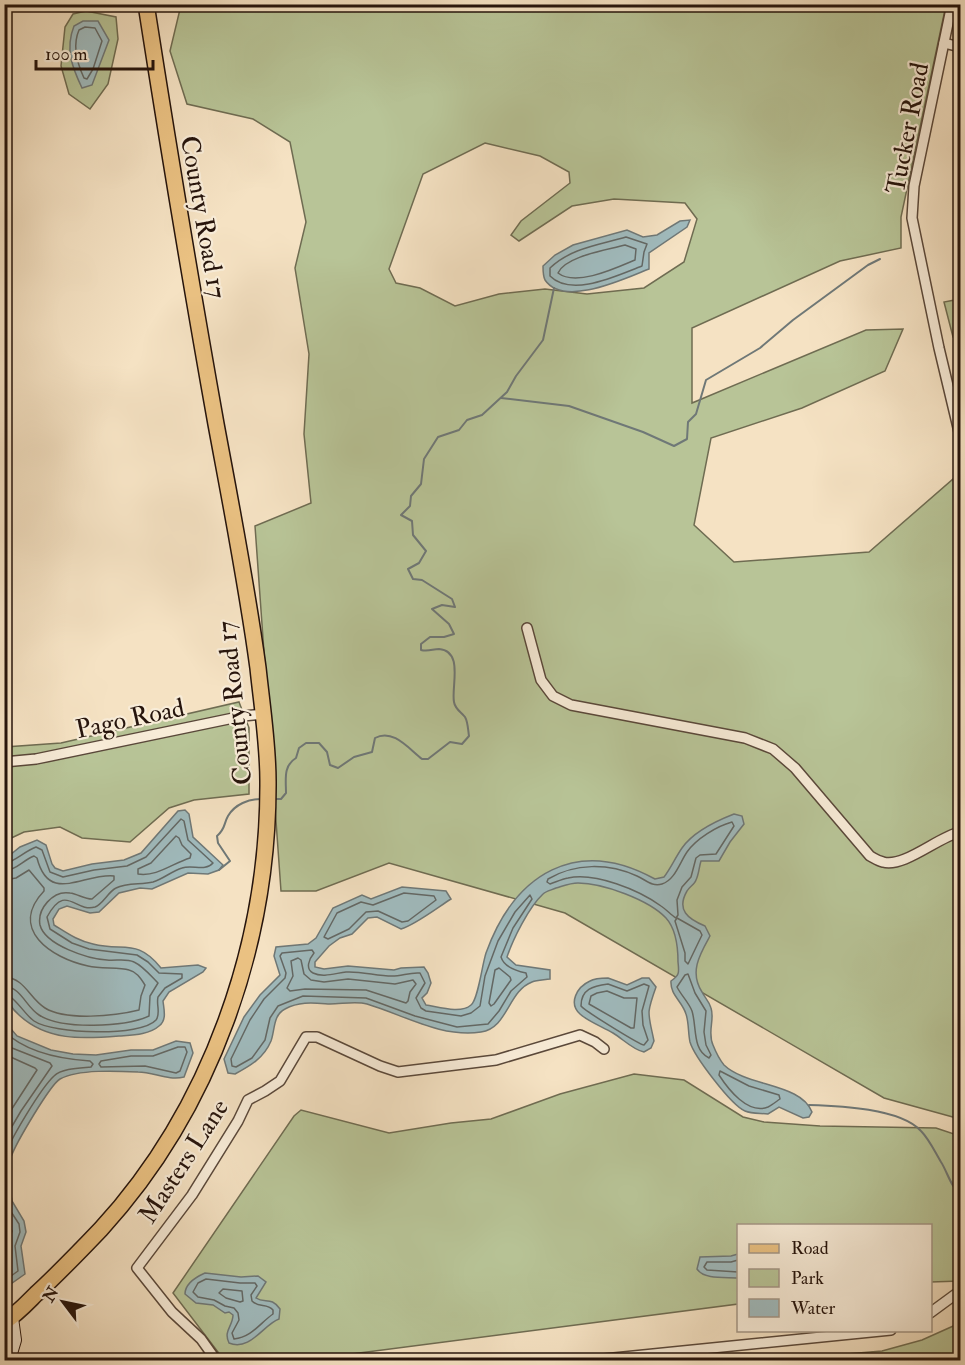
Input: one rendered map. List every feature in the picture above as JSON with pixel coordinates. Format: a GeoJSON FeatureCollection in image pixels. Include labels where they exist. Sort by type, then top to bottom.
{"type":"FeatureCollection","features":[{"type":"Feature","properties":{"kind":"main road","name":"County Road 17"},"geometry":{"type":"LineString","coordinates":[[8,1320],[68,1264],[123,1204],[169,1139],[191,1102],[227,1019],[254,927],[262,878],[267,828],[268,778],[264,714],[252,625],[176,199],[146,4]]}},
{"type":"Feature","properties":{"kind":"main road"},"geometry":{"type":"LineString","coordinates":[[8,1320],[14,1340],[8,1360]]}},
{"type":"Feature","properties":{"kind":"street","name":"Tucker Road"},"geometry":{"type":"LineString","coordinates":[[952,4],[914,186],[912,218],[960,436]]}},
{"type":"Feature","properties":{"kind":"street"},"geometry":{"type":"LineString","coordinates":[[944,43],[960,47]]}},
{"type":"Feature","properties":{"kind":"street"},"geometry":{"type":"LineString","coordinates":[[526,628],[541,680],[553,696],[571,705],[746,738],[773,749],[795,768],[870,856],[884,863],[899,862],[944,837],[960,832]]}},
{"type":"Feature","properties":{"kind":"street","name":"Pago Road"},"geometry":{"type":"LineString","coordinates":[[4,762],[36,759],[243,716],[264,714]]}},
{"type":"Feature","properties":{"kind":"street","name":"Masters Lane"},"geometry":{"type":"LineString","coordinates":[[216,1360],[201,1339],[172,1312],[137,1268],[192,1195],[238,1121],[248,1100],[265,1092],[280,1081],[306,1036],[317,1036],[380,1066],[398,1072],[496,1060],[580,1035],[604,1049]]}},
{"type":"Feature","properties":{"kind":"street"},"geometry":{"type":"LineString","coordinates":[[932,1312],[960,1291]]}},
{"type":"Feature","properties":{"kind":"street"},"geometry":{"type":"LineString","coordinates":[[594,1360],[871,1332]]}},
{"type":"Feature","properties":{"kind":"green space"},"geometry":{"type":"Polygon","coordinates":[[[181,5],[946,5],[901,217],[901,248],[840,261],[692,328],[692,403],[866,330],[903,329],[885,371],[802,408],[711,438],[694,525],[734,562],[869,552],[960,473],[960,1119],[884,1098],[565,913],[389,863],[316,891],[281,891],[255,526],[311,503],[304,434],[309,354],[295,268],[306,222],[290,142],[253,119],[187,104],[170,51],[181,5]],[[485,143],[423,174],[389,269],[396,283],[420,288],[455,306],[499,294],[545,289],[587,294],[644,288],[684,262],[697,219],[685,203],[614,199],[572,206],[519,241],[511,235],[521,221],[570,183],[569,172],[540,156],[485,143]]]}},
{"type":"Feature","properties":{"kind":"green space"},"geometry":{"type":"Polygon","coordinates":[[[86,11],[116,17],[118,39],[108,84],[90,109],[69,94],[61,66],[65,27],[73,14],[86,11]]]}},
{"type":"Feature","properties":{"kind":"green space"},"geometry":{"type":"Polygon","coordinates":[[[960,299],[960,336],[953,337],[944,302],[960,299]]]}},
{"type":"Feature","properties":{"kind":"green space"},"geometry":{"type":"Polygon","coordinates":[[[239,702],[249,728],[249,794],[194,800],[169,808],[130,842],[82,838],[60,827],[24,832],[5,841],[5,747],[61,743],[239,702]]]}},
{"type":"Feature","properties":{"kind":"green space"},"geometry":{"type":"Polygon","coordinates":[[[634,1074],[684,1080],[743,1117],[764,1122],[820,1126],[936,1128],[960,1136],[960,1281],[932,1282],[932,1224],[737,1224],[737,1304],[305,1360],[224,1360],[173,1293],[294,1116],[301,1110],[389,1133],[491,1119],[560,1094],[634,1074]]]}},
{"type":"Feature","properties":{"kind":"green space"},"geometry":{"type":"Polygon","coordinates":[[[960,1323],[960,1360],[775,1360],[882,1351],[922,1340],[960,1323]]]}},
{"type":"Feature","properties":{"kind":"water"},"geometry":{"type":"Polygon","coordinates":[[[83,21],[98,21],[109,40],[92,85],[82,88],[73,65],[70,42],[74,26],[83,21]]]}},
{"type":"Feature","properties":{"kind":"water"},"geometry":{"type":"Polygon","coordinates":[[[690,220],[687,227],[649,253],[649,269],[611,284],[580,291],[554,288],[544,278],[543,266],[555,255],[573,245],[627,230],[643,237],[657,235],[680,221],[690,220]]]}},
{"type":"Feature","properties":{"kind":"water"},"geometry":{"type":"Polygon","coordinates":[[[185,810],[189,814],[193,837],[223,865],[219,870],[208,874],[188,873],[152,889],[140,888],[119,893],[99,912],[90,913],[67,906],[59,909],[53,919],[54,925],[77,939],[104,946],[137,949],[145,953],[161,968],[198,965],[206,968],[169,992],[163,1001],[162,1024],[145,1033],[134,1035],[78,1038],[41,1030],[19,1015],[7,999],[5,992],[5,859],[20,847],[37,840],[46,845],[55,868],[63,871],[124,860],[141,853],[178,811],[185,810]]]}},
{"type":"Feature","properties":{"kind":"water"},"geometry":{"type":"Polygon","coordinates":[[[734,814],[742,816],[744,824],[719,861],[701,861],[698,875],[687,891],[683,904],[683,909],[689,917],[705,926],[710,936],[697,963],[696,977],[712,1013],[711,1040],[724,1065],[746,1078],[797,1096],[812,1112],[809,1117],[803,1118],[779,1107],[768,1114],[751,1113],[731,1100],[705,1068],[690,1042],[686,1014],[671,986],[671,981],[677,975],[679,968],[676,939],[669,922],[658,911],[637,899],[612,889],[578,883],[547,891],[527,915],[507,957],[516,965],[550,970],[550,979],[534,981],[524,987],[503,1017],[490,1029],[466,1033],[437,1029],[363,1003],[302,1004],[291,1006],[278,1015],[271,1041],[260,1057],[235,1074],[228,1073],[224,1059],[244,1017],[260,995],[280,975],[274,956],[276,947],[308,944],[316,938],[333,908],[362,895],[371,899],[402,887],[446,891],[451,899],[407,927],[401,929],[377,917],[368,918],[352,934],[340,938],[329,946],[315,962],[315,967],[324,969],[348,966],[394,970],[424,967],[431,983],[422,998],[426,1005],[450,1009],[467,1008],[473,1002],[478,990],[486,953],[498,925],[514,902],[532,883],[552,870],[575,862],[600,861],[627,867],[655,879],[664,877],[682,848],[692,837],[734,814]]]}},
{"type":"Feature","properties":{"kind":"water"},"geometry":{"type":"Polygon","coordinates":[[[608,978],[627,985],[642,978],[649,978],[656,987],[649,1014],[654,1041],[651,1048],[644,1052],[588,1020],[576,1010],[574,1000],[581,987],[594,979],[608,978]]]}},
{"type":"Feature","properties":{"kind":"water"},"geometry":{"type":"Polygon","coordinates":[[[5,1022],[17,1036],[51,1050],[73,1054],[96,1055],[131,1050],[153,1050],[176,1041],[190,1043],[193,1053],[184,1077],[172,1078],[144,1072],[98,1071],[68,1076],[55,1084],[26,1128],[8,1165],[5,1179],[12,1201],[24,1221],[26,1232],[21,1246],[25,1274],[5,1288],[4,1067],[7,1062],[5,1022]]]}},
{"type":"Feature","properties":{"kind":"water"},"geometry":{"type":"Polygon","coordinates":[[[737,1254],[737,1278],[705,1275],[697,1269],[700,1257],[737,1254]]]}},
{"type":"Feature","properties":{"kind":"water"},"geometry":{"type":"Polygon","coordinates":[[[205,1273],[241,1277],[258,1276],[266,1282],[256,1298],[271,1301],[277,1305],[280,1309],[279,1319],[244,1344],[229,1343],[227,1335],[233,1315],[213,1305],[196,1303],[185,1294],[189,1284],[205,1273]]]}},
{"type":"Feature","properties":{"kind":"waterway"},"geometry":{"type":"LineString","coordinates":[[501,398],[569,406],[643,432],[674,446],[687,439],[688,422],[696,414],[706,380],[760,348],[793,320],[868,265],[880,259]]}},
{"type":"Feature","properties":{"kind":"waterway"},"geometry":{"type":"LineString","coordinates":[[275,799],[281,799],[286,793],[287,769],[296,758],[299,748],[306,743],[319,743],[327,752],[330,765],[338,768],[354,757],[372,752],[375,738],[382,736],[400,741],[422,759],[428,759],[450,742],[462,744],[469,736],[466,719],[454,702],[455,671],[451,656],[447,651],[439,649],[421,650],[421,644],[430,637],[454,634],[449,624],[432,609],[442,605],[455,607],[452,599],[422,580],[413,579],[408,569],[419,563],[426,551],[413,535],[412,521],[401,515],[410,506],[411,496],[421,484],[424,459],[438,437],[459,430],[467,420],[482,415],[507,392],[543,340],[554,288]]}},
{"type":"Feature","properties":{"kind":"waterway"},"geometry":{"type":"LineString","coordinates":[[219,870],[230,861],[218,843],[217,836],[223,829],[228,816],[234,808],[243,803],[261,799]]}},
{"type":"Feature","properties":{"kind":"waterway"},"geometry":{"type":"LineString","coordinates":[[809,1105],[868,1110],[899,1117],[911,1123],[927,1138],[960,1193]]}}]}
